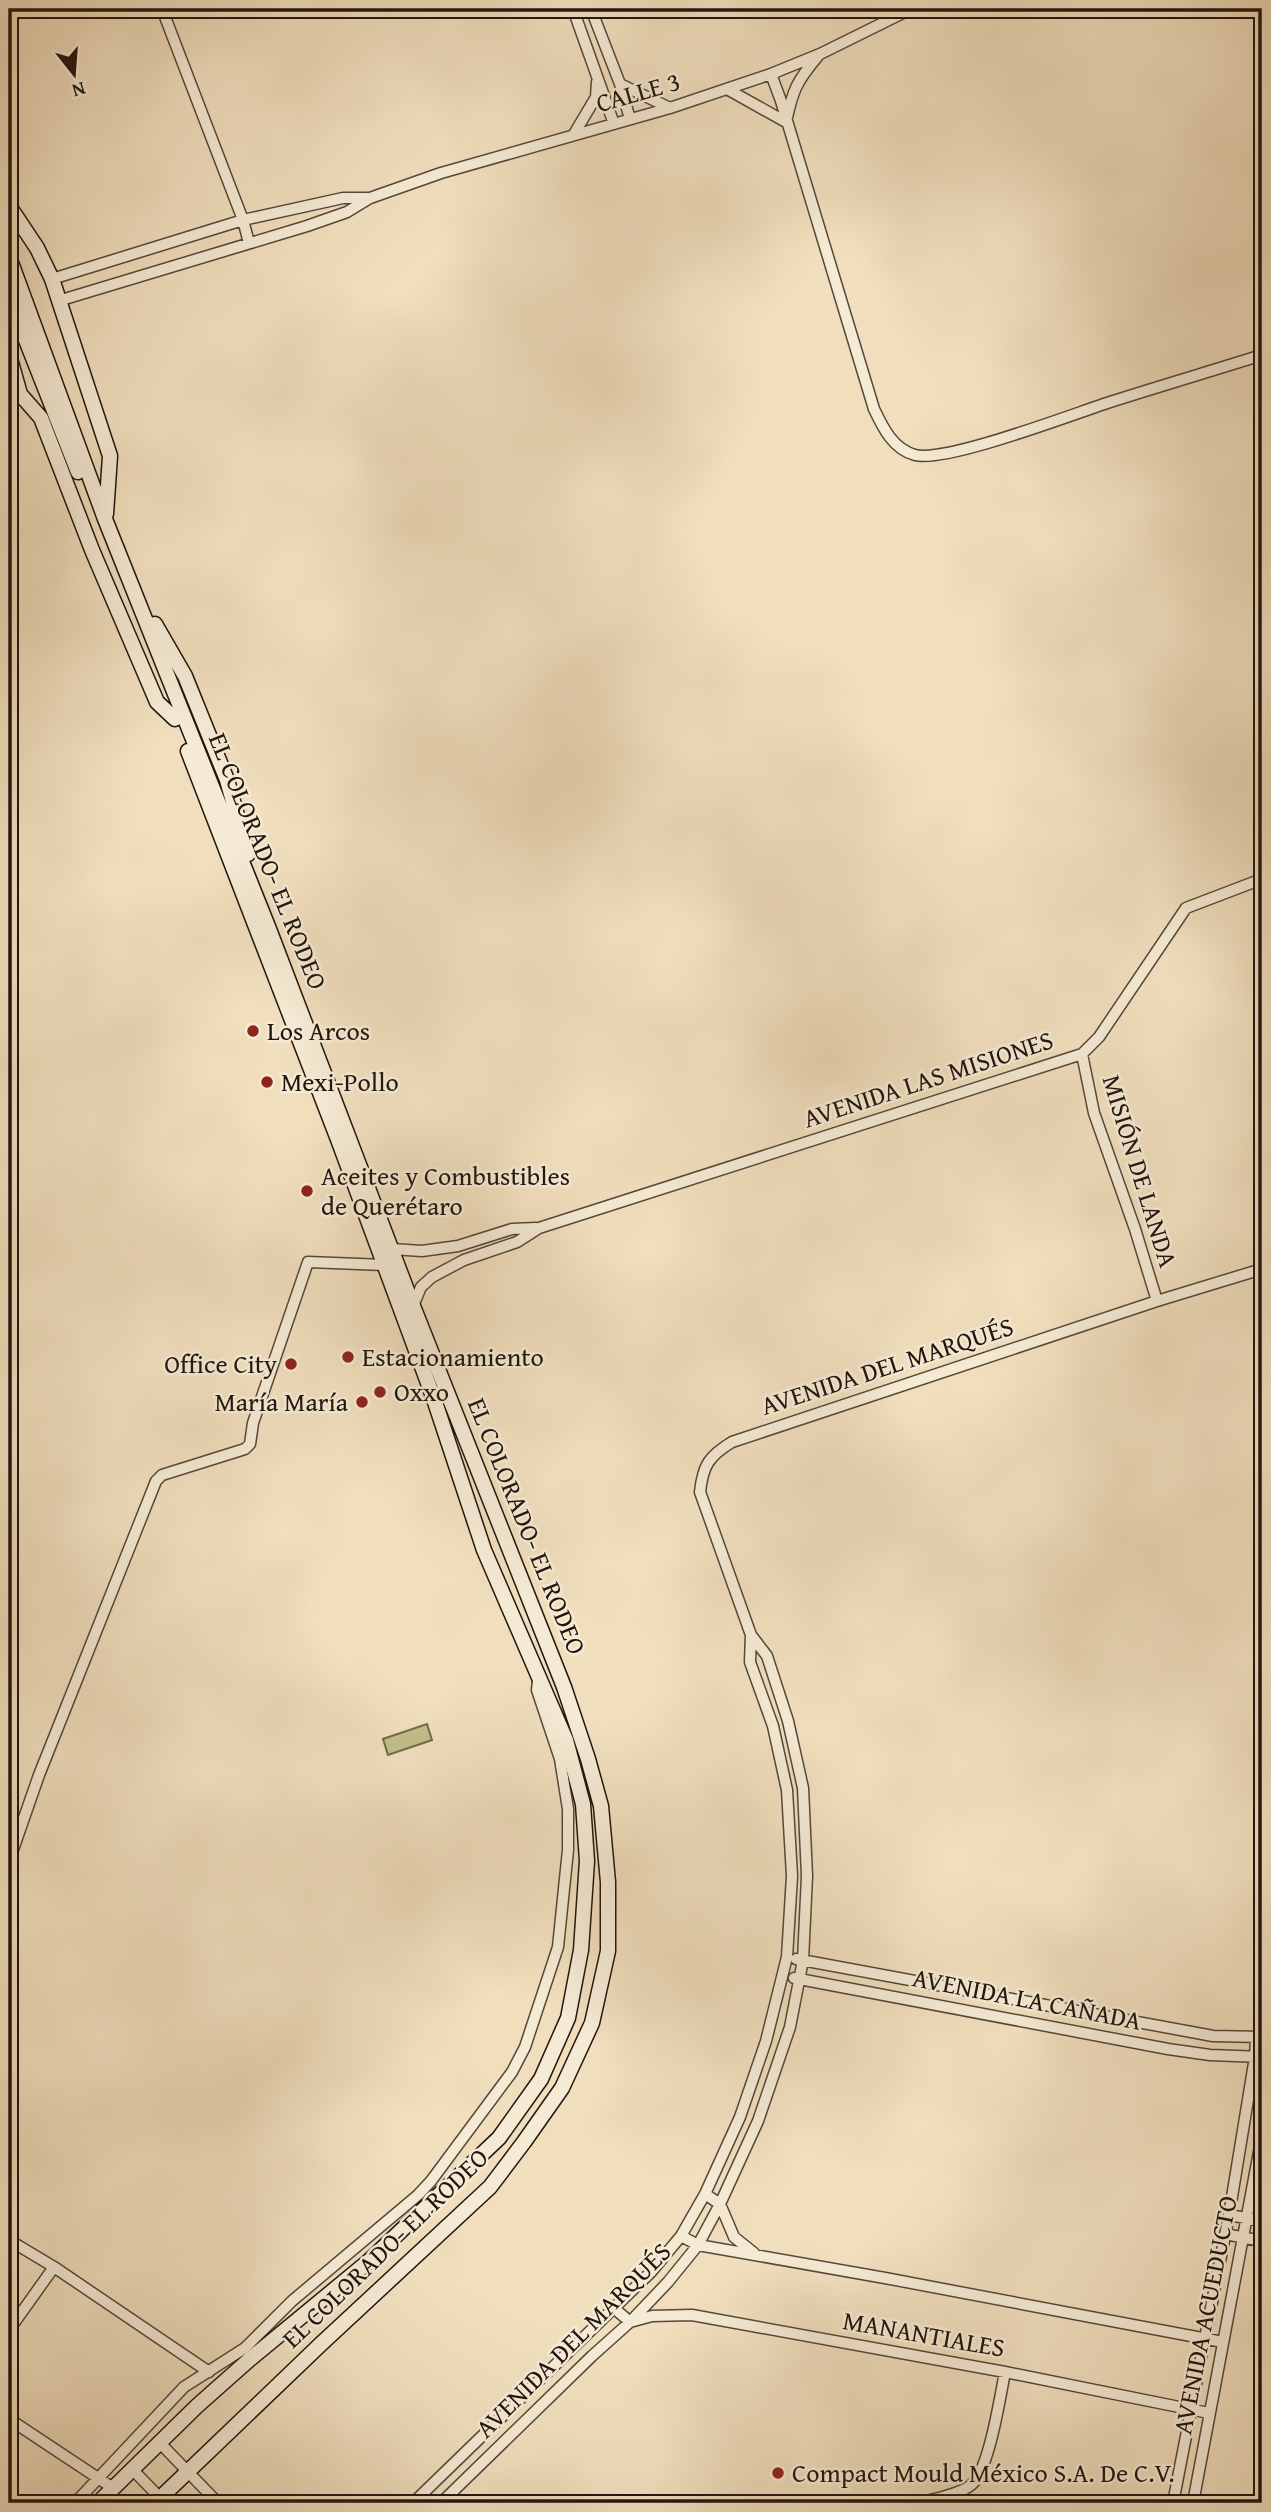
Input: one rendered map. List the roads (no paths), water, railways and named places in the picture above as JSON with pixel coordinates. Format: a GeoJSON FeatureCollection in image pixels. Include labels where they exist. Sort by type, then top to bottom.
{"type":"FeatureCollection","features":[{"type":"Feature","properties":{"kind":"main road"},"geometry":{"type":"LineString","coordinates":[[9,206],[37,248],[52,279],[110,456],[105,519]]}},
{"type":"Feature","properties":{"kind":"main road"},"geometry":{"type":"LineString","coordinates":[[9,257],[105,519]]}},
{"type":"Feature","properties":{"kind":"main road","name":"EL COLORADO- EL RODEO"},"geometry":{"type":"LineString","coordinates":[[9,297],[175,719],[384,1265],[434,1399],[484,1550],[566,1740],[583,1804],[587,1861],[581,1950],[568,2018],[541,2079],[499,2138],[369,2261],[227,2380],[98,2503]]}},
{"type":"Feature","properties":{"kind":"main road"},"geometry":{"type":"LineString","coordinates":[[9,355],[15,396],[41,418],[92,550],[157,702],[175,719]]}},
{"type":"Feature","properties":{"kind":"main road","name":"EL COLORADO- EL RODEO"},"geometry":{"type":"LineString","coordinates":[[105,519],[131,583],[188,681],[227,780],[269,929],[413,1306],[564,1687],[601,1806],[608,1882],[608,1951],[592,2023],[562,2088],[490,2187],[187,2472],[160,2502]]}},
{"type":"Feature","properties":{"kind":"street"},"geometry":{"type":"LineString","coordinates":[[162,9],[250,243]]}},
{"type":"Feature","properties":{"kind":"street"},"geometry":{"type":"LineString","coordinates":[[573,9],[614,124]]}},
{"type":"Feature","properties":{"kind":"street"},"geometry":{"type":"LineString","coordinates":[[591,9],[620,84],[630,120]]}},
{"type":"Feature","properties":{"kind":"street","name":"CALLE 3"},"geometry":{"type":"LineString","coordinates":[[370,198],[441,173],[670,108],[771,74],[820,54],[911,9]]}},
{"type":"Feature","properties":{"kind":"street"},"geometry":{"type":"LineString","coordinates":[[786,122],[792,94],[799,79],[820,54]]}},
{"type":"Feature","properties":{"kind":"street"},"geometry":{"type":"LineString","coordinates":[[771,74],[874,409],[886,434],[915,455],[938,456],[1262,355]]}},
{"type":"Feature","properties":{"kind":"street"},"geometry":{"type":"LineString","coordinates":[[574,134],[596,97],[598,76]]}},
{"type":"Feature","properties":{"kind":"street"},"geometry":{"type":"LineString","coordinates":[[620,84],[670,108]]}},
{"type":"Feature","properties":{"kind":"street"},"geometry":{"type":"LineString","coordinates":[[727,89],[786,122]]}},
{"type":"Feature","properties":{"kind":"street"},"geometry":{"type":"LineString","coordinates":[[52,279],[243,220],[343,198],[370,198]]}},
{"type":"Feature","properties":{"kind":"street"},"geometry":{"type":"LineString","coordinates":[[58,301],[346,212],[370,198]]}},
{"type":"Feature","properties":{"kind":"street","name":"AVENIDA LAS MISIONES"},"geometry":{"type":"LineString","coordinates":[[413,1306],[421,1287],[432,1277],[464,1260],[517,1242],[539,1228],[1082,1054],[1099,1037],[1186,908],[1262,879]]}},
{"type":"Feature","properties":{"kind":"street","name":"MISIÓN DE LANDA"},"geometry":{"type":"LineString","coordinates":[[1082,1054],[1094,1113],[1157,1301]]}},
{"type":"Feature","properties":{"kind":"street","name":"AVENIDA LAS MISIONES"},"geometry":{"type":"LineString","coordinates":[[392,1249],[422,1251],[458,1246],[512,1229],[539,1228]]}},
{"type":"Feature","properties":{"kind":"street"},"geometry":{"type":"LineString","coordinates":[[9,1861],[44,1763],[156,1481],[162,1475],[245,1449],[250,1444],[253,1423],[308,1262],[384,1265]]}},
{"type":"Feature","properties":{"kind":"street","name":"AVENIDA DEL MARQUÉS"},"geometry":{"type":"LineString","coordinates":[[441,2503],[630,2322],[698,2245],[743,2154],[765,2101],[790,2027],[803,1960],[807,1876],[803,1788],[788,1721],[767,1656],[751,1635],[700,1492],[702,1474],[713,1454],[732,1442],[1157,1301],[1262,1269]]}},
{"type":"Feature","properties":{"kind":"street","name":"AVENIDA DEL MARQUÉS"},"geometry":{"type":"LineString","coordinates":[[751,1635],[750,1662],[773,1726],[787,1790],[790,1842]]}},
{"type":"Feature","properties":{"kind":"street"},"geometry":{"type":"LineString","coordinates":[[75,2503],[184,2387],[245,2348],[292,2301],[431,2181],[512,2072],[525,2047],[558,1947],[568,1850],[568,1810],[563,1773],[537,1690],[538,1674]]}},
{"type":"Feature","properties":{"kind":"street"},"geometry":{"type":"LineString","coordinates":[[413,2503],[615,2309],[681,2236],[705,2194],[727,2145],[748,2095],[766,2041],[787,1957],[792,1876],[790,1842],[806,1842]]}},
{"type":"Feature","properties":{"kind":"street"},"geometry":{"type":"LineString","coordinates":[[787,1957],[1213,2036],[1259,2037],[1259,2057],[1173,2503]]}},
{"type":"Feature","properties":{"kind":"street","name":"AVENIDA LA CAÑADA"},"geometry":{"type":"LineString","coordinates":[[784,1976],[1168,2049],[1210,2055],[1259,2057]]}},
{"type":"Feature","properties":{"kind":"street"},"geometry":{"type":"LineString","coordinates":[[1168,2049],[1171,2028]]}},
{"type":"Feature","properties":{"kind":"street"},"geometry":{"type":"LineString","coordinates":[[748,2095],[765,2101]]}},
{"type":"Feature","properties":{"kind":"street","name":"AVENIDA ACUEDUCTO"},"geometry":{"type":"LineString","coordinates":[[1193,2503],[1262,2136]]}},
{"type":"Feature","properties":{"kind":"street"},"geometry":{"type":"LineString","coordinates":[[727,2145],[743,2154]]}},
{"type":"Feature","properties":{"kind":"street"},"geometry":{"type":"LineString","coordinates":[[705,2194],[720,2204],[734,2237],[756,2255]]}},
{"type":"Feature","properties":{"kind":"street"},"geometry":{"type":"LineString","coordinates":[[1229,2215],[1262,2221]]}},
{"type":"Feature","properties":{"kind":"street"},"geometry":{"type":"LineString","coordinates":[[1225,2234],[1262,2241]]}},
{"type":"Feature","properties":{"kind":"street"},"geometry":{"type":"LineString","coordinates":[[681,2236],[698,2245],[1223,2342]]}},
{"type":"Feature","properties":{"kind":"street"},"geometry":{"type":"LineString","coordinates":[[9,2240],[54,2267],[209,2372]]}},
{"type":"Feature","properties":{"kind":"street"},"geometry":{"type":"LineString","coordinates":[[9,2330],[54,2267]]}},
{"type":"Feature","properties":{"kind":"street"},"geometry":{"type":"LineString","coordinates":[[615,2309],[630,2322]]}},
{"type":"Feature","properties":{"kind":"street","name":"MANANTIALES"},"geometry":{"type":"LineString","coordinates":[[630,2322],[652,2316],[692,2315],[1005,2372],[1209,2413]]}},
{"type":"Feature","properties":{"kind":"street"},"geometry":{"type":"LineString","coordinates":[[227,2380],[245,2348]]}},
{"type":"Feature","properties":{"kind":"street"},"geometry":{"type":"LineString","coordinates":[[571,2350],[583,2365]]}},
{"type":"Feature","properties":{"kind":"street"},"geometry":{"type":"LineString","coordinates":[[920,2503],[969,2487],[976,2480],[986,2460],[1005,2372]]}},
{"type":"Feature","properties":{"kind":"street"},"geometry":{"type":"LineString","coordinates":[[9,2419],[113,2488]]}},
{"type":"Feature","properties":{"kind":"street"},"geometry":{"type":"LineString","coordinates":[[478,2440],[491,2455]]}},
{"type":"Feature","properties":{"kind":"street"},"geometry":{"type":"LineString","coordinates":[[160,2443],[218,2503]]}},
{"type":"Feature","properties":{"kind":"street"},"geometry":{"type":"LineString","coordinates":[[133,2470],[160,2502]]}},
{"type":"Feature","properties":{"kind":"place","name":"Los Arcos"},"geometry":{"type":"Point","coordinates":[253,1031]}},
{"type":"Feature","properties":{"kind":"place","name":"Mexi-Pollo"},"geometry":{"type":"Point","coordinates":[267,1082]}},
{"type":"Feature","properties":{"kind":"place","name":"Aceites y Combustibles de Querétaro"},"geometry":{"type":"Point","coordinates":[307,1191]}},
{"type":"Feature","properties":{"kind":"place","name":"Estacionamiento"},"geometry":{"type":"Point","coordinates":[348,1357]}},
{"type":"Feature","properties":{"kind":"place","name":"Office City"},"geometry":{"type":"Point","coordinates":[291,1364]}},
{"type":"Feature","properties":{"kind":"place","name":"Oxxo"},"geometry":{"type":"Point","coordinates":[380,1392]}},
{"type":"Feature","properties":{"kind":"place","name":"María María"},"geometry":{"type":"Point","coordinates":[362,1402]}},
{"type":"Feature","properties":{"kind":"place","name":"Compact Mould México S.A. De C.V."},"geometry":{"type":"Point","coordinates":[778,2473]}}]}
